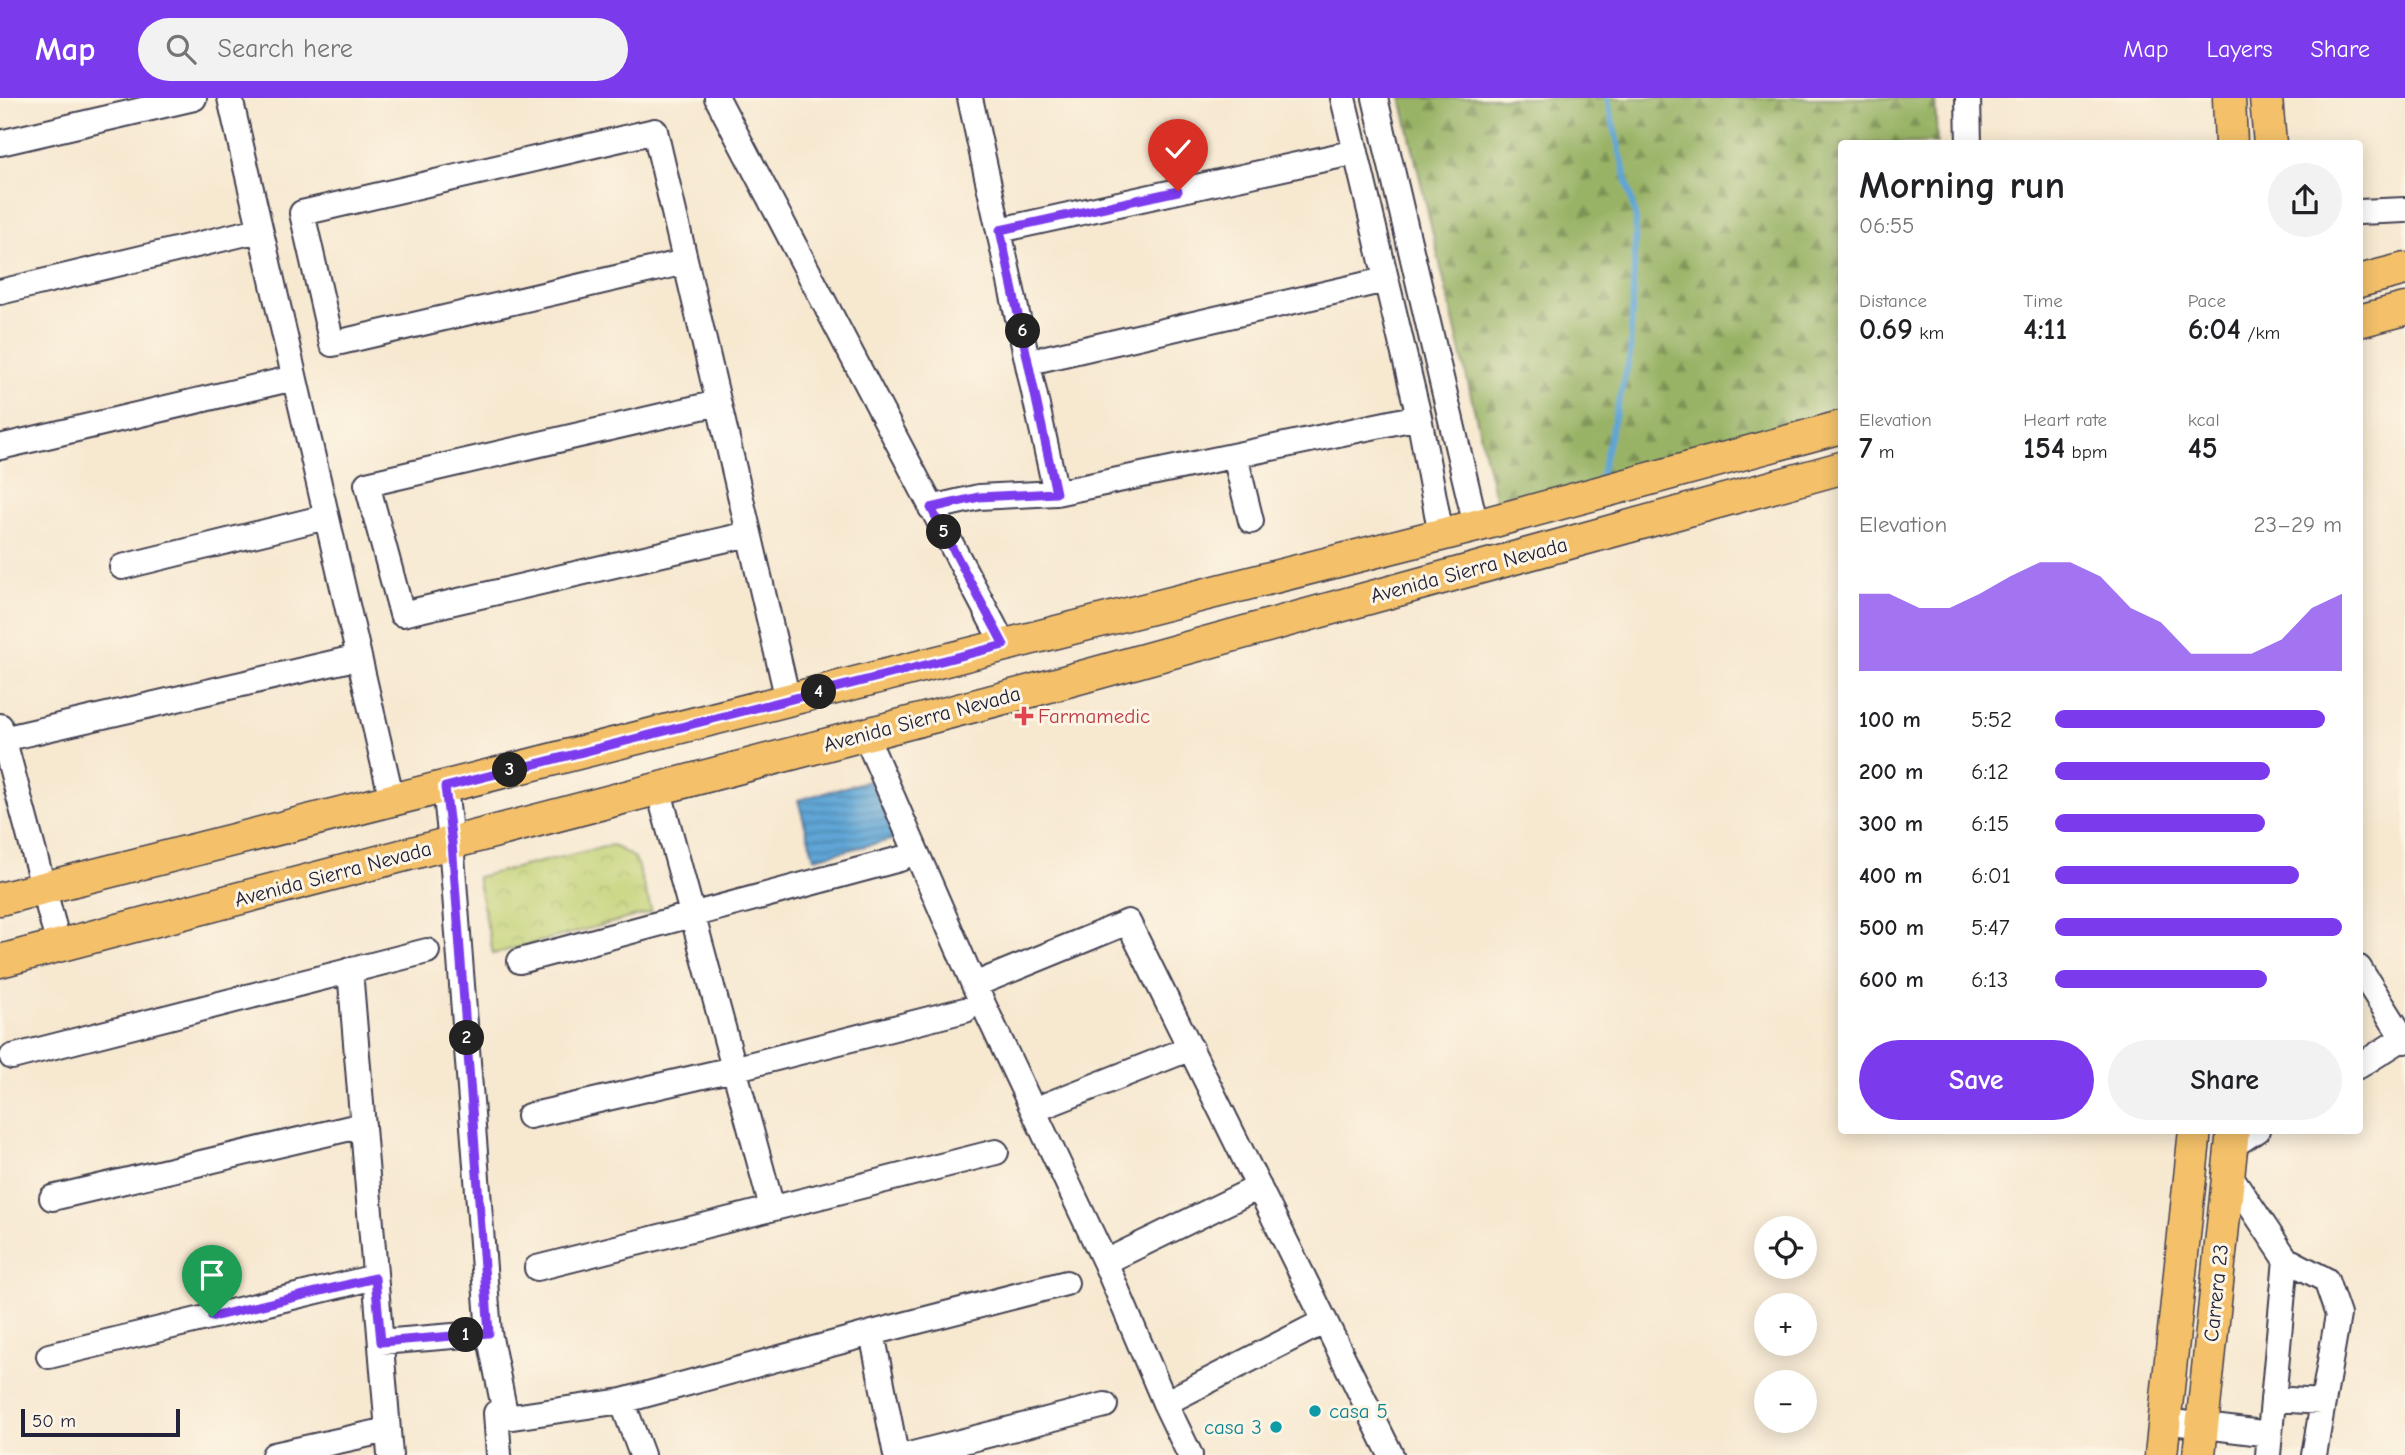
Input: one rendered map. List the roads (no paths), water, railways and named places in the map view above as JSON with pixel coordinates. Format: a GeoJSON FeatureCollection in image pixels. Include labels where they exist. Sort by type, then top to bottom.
{"type":"FeatureCollection","features":[{"type":"Feature","properties":{"kind":"main road"},"geometry":{"type":"LineString","coordinates":[[2229,98],[2231,140]]}},
{"type":"Feature","properties":{"kind":"main road"},"geometry":{"type":"LineString","coordinates":[[2266,98],[2270,140]]}},
{"type":"Feature","properties":{"kind":"main road"},"geometry":{"type":"LineString","coordinates":[[2363,280],[2405,270]]}},
{"type":"Feature","properties":{"kind":"main road"},"geometry":{"type":"LineString","coordinates":[[2363,319],[2405,310]]}},
{"type":"Feature","properties":{"kind":"main road","name":"Avenida Sierra Nevada"},"geometry":{"type":"LineString","coordinates":[[0,900],[1441,535],[1838,428]]}},
{"type":"Feature","properties":{"kind":"main road","name":"Avenida Sierra Nevada"},"geometry":{"type":"LineString","coordinates":[[0,961],[865,734],[1838,469]]}},
{"type":"Feature","properties":{"kind":"main road","name":"Carrera 23"},"geometry":{"type":"LineString","coordinates":[[2161,1455],[2195,1134]]}},
{"type":"Feature","properties":{"kind":"main road","name":"Carrera 23"},"geometry":{"type":"LineString","coordinates":[[2200,1440],[2237,1145]]}},
{"type":"Feature","properties":{"kind":"street"},"geometry":{"type":"LineString","coordinates":[[0,143],[194,98]]}},
{"type":"Feature","properties":{"kind":"street"},"geometry":{"type":"LineString","coordinates":[[230,98],[392,800]]}},
{"type":"Feature","properties":{"kind":"street"},"geometry":{"type":"LineString","coordinates":[[717,98],[1004,645]]}},
{"type":"Feature","properties":{"kind":"street"},"geometry":{"type":"LineString","coordinates":[[970,98],[1030,362],[1056,493]]}},
{"type":"Feature","properties":{"kind":"street"},"geometry":{"type":"LineString","coordinates":[[1343,98],[1419,417],[1441,535]]}},
{"type":"Feature","properties":{"kind":"street"},"geometry":{"type":"LineString","coordinates":[[1375,98],[1476,526]]}},
{"type":"Feature","properties":{"kind":"street"},"geometry":{"type":"LineString","coordinates":[[1968,98],[1969,140]]}},
{"type":"Feature","properties":{"kind":"street"},"geometry":{"type":"LineString","coordinates":[[685,262],[332,344],[302,213],[655,131],[788,700]]}},
{"type":"Feature","properties":{"kind":"street"},"geometry":{"type":"LineString","coordinates":[[1000,230],[1356,152]]}},
{"type":"Feature","properties":{"kind":"street"},"geometry":{"type":"LineString","coordinates":[[2363,212],[2405,210]]}},
{"type":"Feature","properties":{"kind":"street"},"geometry":{"type":"LineString","coordinates":[[0,292],[259,229]]}},
{"type":"Feature","properties":{"kind":"street"},"geometry":{"type":"LineString","coordinates":[[1030,362],[1385,280]]}},
{"type":"Feature","properties":{"kind":"street"},"geometry":{"type":"LineString","coordinates":[[0,447],[293,379]]}},
{"type":"Feature","properties":{"kind":"street"},"geometry":{"type":"LineString","coordinates":[[718,402],[367,484],[401,614],[749,534]]}},
{"type":"Feature","properties":{"kind":"street"},"geometry":{"type":"LineString","coordinates":[[931,508],[979,497],[1056,493],[1419,417]]}},
{"type":"Feature","properties":{"kind":"street"},"geometry":{"type":"LineString","coordinates":[[1235,456],[1251,521]]}},
{"type":"Feature","properties":{"kind":"street"},"geometry":{"type":"LineString","coordinates":[[122,567],[326,517]]}},
{"type":"Feature","properties":{"kind":"street"},"geometry":{"type":"LineString","coordinates":[[59,946],[2,732],[359,657]]}},
{"type":"Feature","properties":{"kind":"street"},"geometry":{"type":"LineString","coordinates":[[865,734],[974,985],[1105,1262],[1165,1404],[1190,1455]]}},
{"type":"Feature","properties":{"kind":"street"},"geometry":{"type":"LineString","coordinates":[[445,787],[452,843],[489,1333],[506,1418]]}},
{"type":"Feature","properties":{"kind":"street"},"geometry":{"type":"LineString","coordinates":[[658,788],[772,1208]]}},
{"type":"Feature","properties":{"kind":"street"},"geometry":{"type":"LineString","coordinates":[[520,961],[900,859]]}},
{"type":"Feature","properties":{"kind":"street"},"geometry":{"type":"LineString","coordinates":[[974,985],[1128,922],[1391,1455]]}},
{"type":"Feature","properties":{"kind":"street"},"geometry":{"type":"LineString","coordinates":[[12,1057],[427,951]]}},
{"type":"Feature","properties":{"kind":"street"},"geometry":{"type":"LineString","coordinates":[[351,970],[390,1455]]}},
{"type":"Feature","properties":{"kind":"street"},"geometry":{"type":"LineString","coordinates":[[2363,974],[2404,1038],[2363,1064]]}},
{"type":"Feature","properties":{"kind":"street"},"geometry":{"type":"LineString","coordinates":[[529,1116],[733,1069],[965,1010]]}},
{"type":"Feature","properties":{"kind":"street"},"geometry":{"type":"LineString","coordinates":[[1034,1110],[1191,1048]]}},
{"type":"Feature","properties":{"kind":"street"},"geometry":{"type":"LineString","coordinates":[[52,1198],[363,1125]]}},
{"type":"Feature","properties":{"kind":"street"},"geometry":{"type":"LineString","coordinates":[[2164,1422],[2200,1440],[2269,1444],[2286,1259],[2237,1145]]}},
{"type":"Feature","properties":{"kind":"street"},"geometry":{"type":"LineString","coordinates":[[537,1268],[996,1152]]}},
{"type":"Feature","properties":{"kind":"street"},"geometry":{"type":"LineString","coordinates":[[1105,1262],[1259,1187]]}},
{"type":"Feature","properties":{"kind":"street"},"geometry":{"type":"LineString","coordinates":[[2286,1259],[2326,1280],[2338,1315],[2314,1455]]}},
{"type":"Feature","properties":{"kind":"street"},"geometry":{"type":"LineString","coordinates":[[49,1356],[375,1278]]}},
{"type":"Feature","properties":{"kind":"street"},"geometry":{"type":"LineString","coordinates":[[499,1455],[496,1413],[506,1418],[622,1401],[1066,1283]]}},
{"type":"Feature","properties":{"kind":"street"},"geometry":{"type":"LineString","coordinates":[[1165,1404],[1325,1321]]}},
{"type":"Feature","properties":{"kind":"street"},"geometry":{"type":"LineString","coordinates":[[381,1342],[489,1333]]}},
{"type":"Feature","properties":{"kind":"street"},"geometry":{"type":"LineString","coordinates":[[872,1333],[897,1455]]}},
{"type":"Feature","properties":{"kind":"street"},"geometry":{"type":"LineString","coordinates":[[2273,1399],[2322,1402]]}},
{"type":"Feature","properties":{"kind":"street"},"geometry":{"type":"LineString","coordinates":[[622,1401],[642,1455]]}},
{"type":"Feature","properties":{"kind":"street"},"geometry":{"type":"LineString","coordinates":[[909,1455],[1105,1405]]}},
{"type":"Feature","properties":{"kind":"street"},"geometry":{"type":"LineString","coordinates":[[274,1455],[388,1430]]}},
{"type":"Feature","properties":{"kind":"water"},"geometry":{"type":"Polygon","coordinates":[[[871,780],[895,839],[814,858],[798,800],[871,780]]]}},
{"type":"Feature","properties":{"kind":"waterway"},"geometry":{"type":"LineString","coordinates":[[1599,482],[1630,356],[1636,219],[1607,98]]}},
{"type":"Feature","properties":{"kind":"place","name":"Farmamedic"},"geometry":{"type":"Point","coordinates":[1024,716]}},
{"type":"Feature","properties":{"kind":"place","name":"casa 5"},"geometry":{"type":"Point","coordinates":[1315,1411]}},
{"type":"Feature","properties":{"kind":"place","name":"casa 3"},"geometry":{"type":"Point","coordinates":[1276,1427]}}]}
